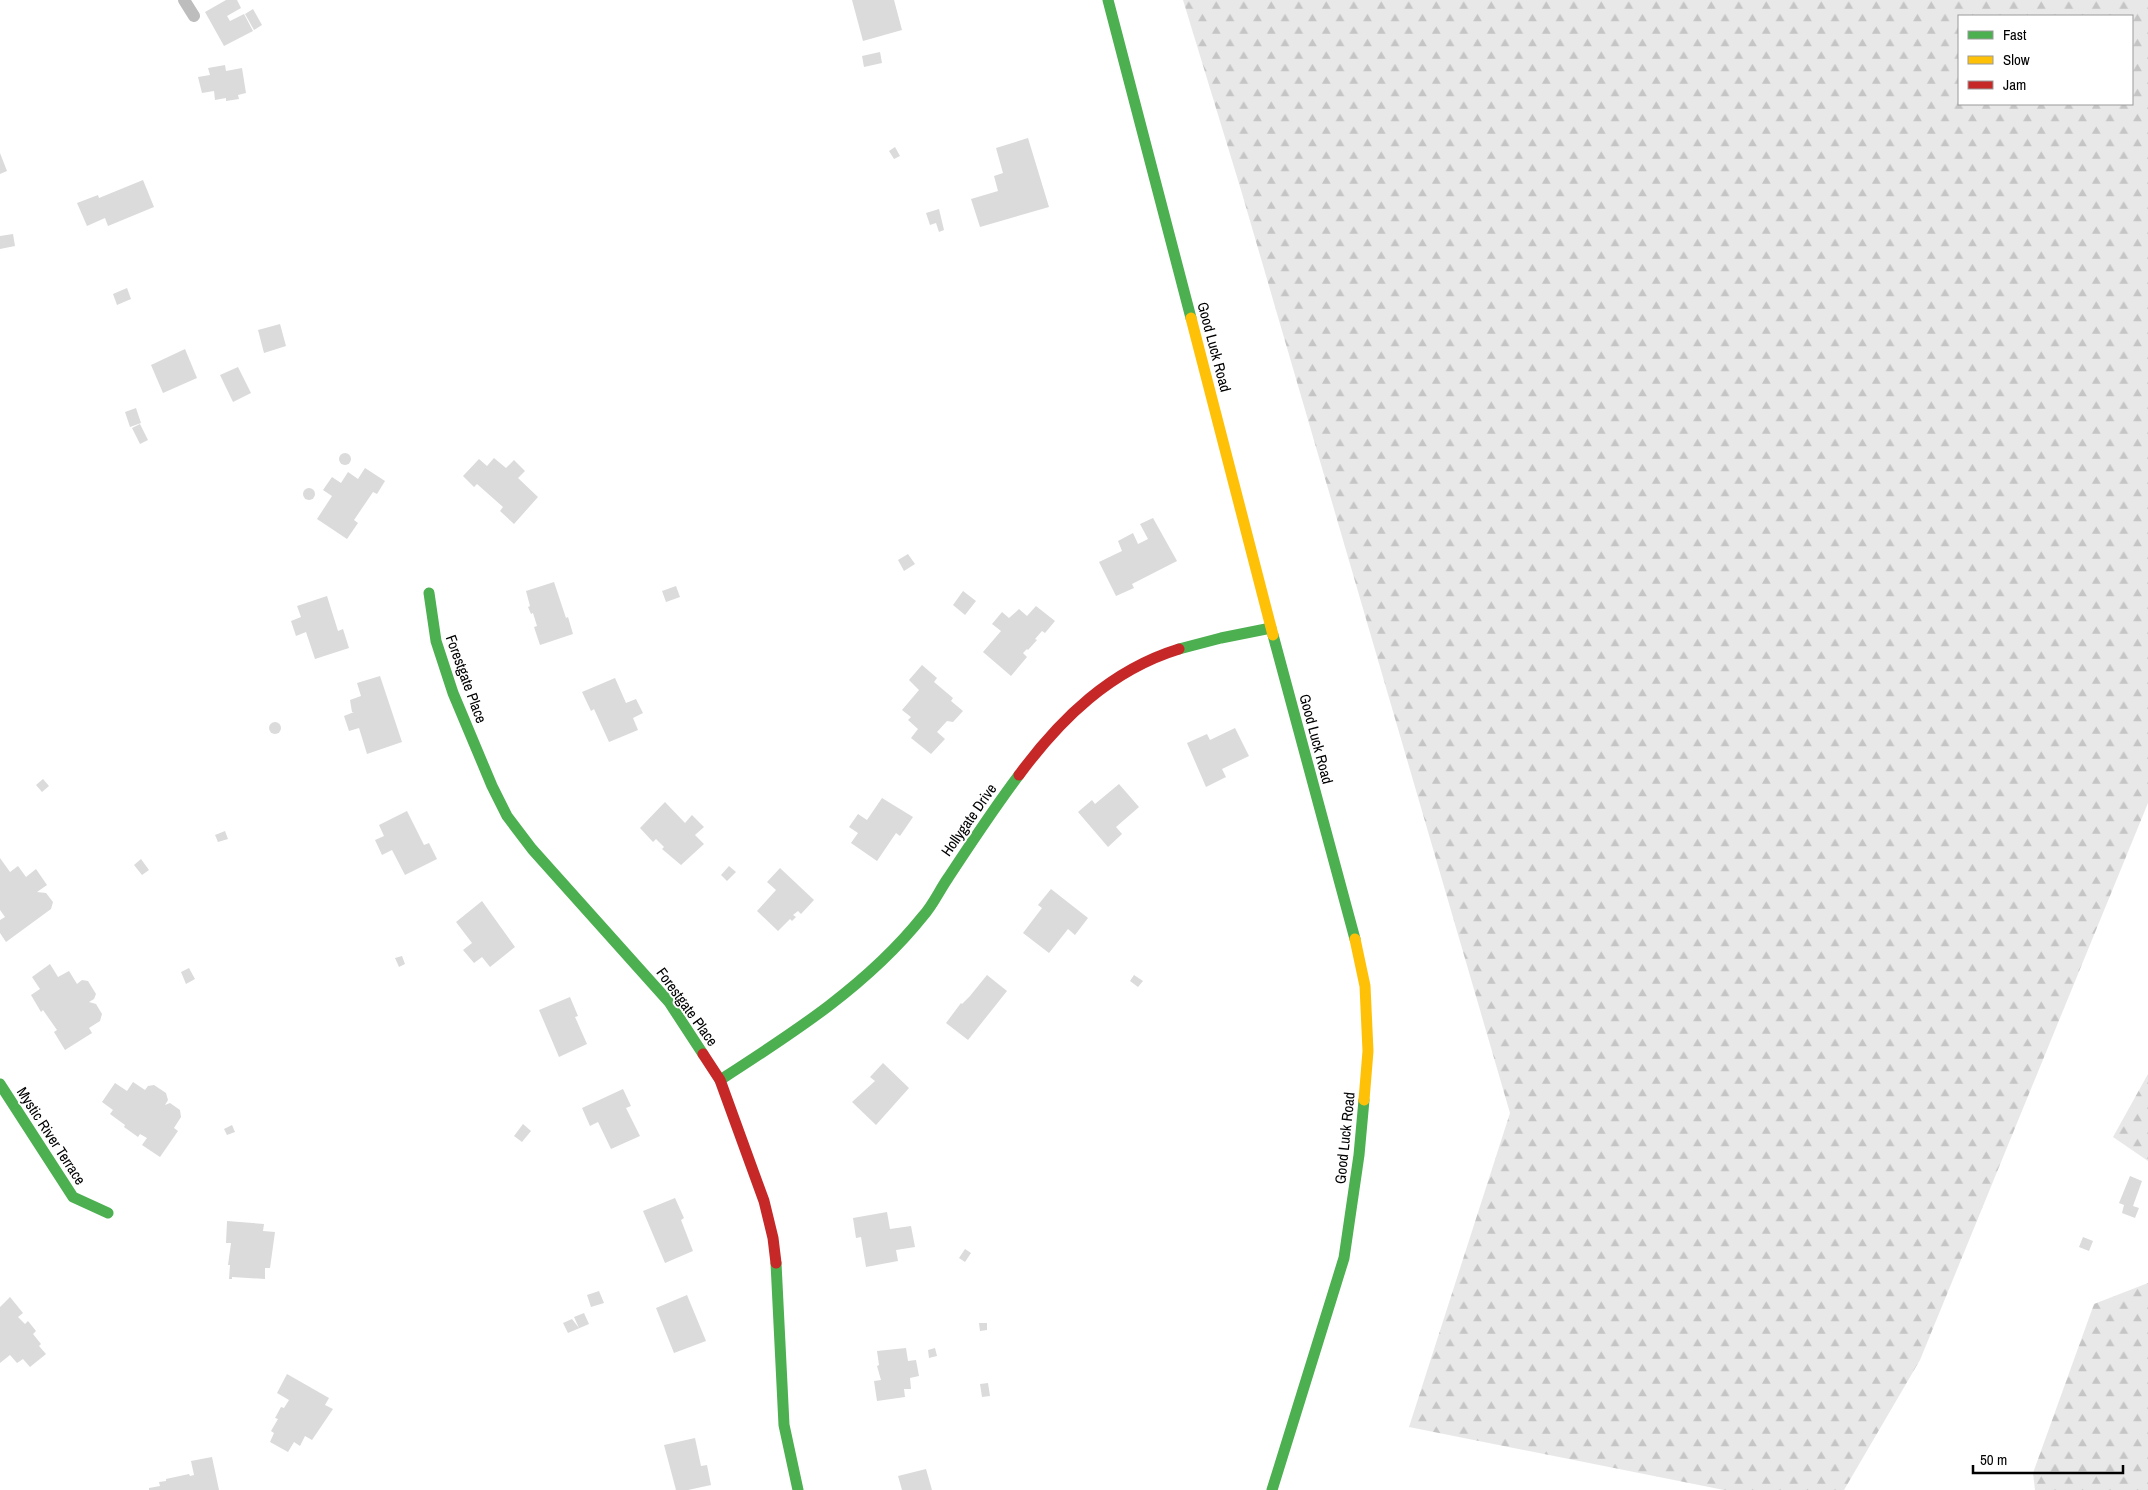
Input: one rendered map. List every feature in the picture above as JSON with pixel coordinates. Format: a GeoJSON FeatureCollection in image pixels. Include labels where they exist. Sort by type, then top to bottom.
{"type":"FeatureCollection","features":[{"type":"Feature","properties":{"kind":"street","name":"Good Luck Road"},"geometry":{"type":"LineString","coordinates":[[1108,0],[1271,628],[1354,934],[1366,986],[1368,1051],[1360,1155],[1344,1258],[1272,1490]]}},
{"type":"Feature","properties":{"kind":"street","name":"Forestgate Place"},"geometry":{"type":"LineString","coordinates":[[429,593],[436,642],[453,693],[506,816],[532,849],[614,938],[669,1002],[720,1080],[764,1200],[773,1238],[778,1283],[784,1425],[798,1490]]}},
{"type":"Feature","properties":{"kind":"street","name":"Hollygate Drive"},"geometry":{"type":"LineString","coordinates":[[720,1080],[818,1016],[904,939],[924,916],[976,835],[1033,756],[1057,727],[1085,699],[1140,664],[1221,637],[1271,628]]}},
{"type":"Feature","properties":{"kind":"street","name":"Mystic River Terrace"},"geometry":{"type":"LineString","coordinates":[[0,1084],[73,1197],[108,1213]]}},
{"type":"Feature","properties":{"kind":"lane"},"geometry":{"type":"LineString","coordinates":[[184,0],[194,16]]}},
{"type":"Feature","properties":{"kind":"green space"},"geometry":{"type":"Polygon","coordinates":[[[1183,0],[2148,0],[2148,803],[1920,1360],[1844,1490],[1724,1490],[1409,1427],[1510,1113],[1241,190],[1183,0]]]}},
{"type":"Feature","properties":{"kind":"green space"},"geometry":{"type":"Polygon","coordinates":[[[2148,1074],[2148,1161],[2113,1137],[2148,1074]]]}},
{"type":"Feature","properties":{"kind":"green space"},"geometry":{"type":"Polygon","coordinates":[[[2148,1283],[2148,1490],[2035,1490],[2033,1473],[2094,1304],[2148,1283]]]}},
{"type":"Feature","properties":{"kind":"building"},"geometry":{"type":"Polygon","coordinates":[[[226,0],[237,0],[241,8],[227,16],[230,21],[244,14],[253,31],[224,46],[205,12],[226,0]]]}},
{"type":"Feature","properties":{"kind":"building"},"geometry":{"type":"Polygon","coordinates":[[[852,0],[894,0],[902,30],[863,41],[852,0]]]}},
{"type":"Feature","properties":{"kind":"building"},"geometry":{"type":"Polygon","coordinates":[[[253,9],[262,25],[254,30],[245,14],[253,9]]]}},
{"type":"Feature","properties":{"kind":"building"},"geometry":{"type":"Polygon","coordinates":[[[880,52],[882,63],[864,67],[862,56],[880,52]]]}},
{"type":"Feature","properties":{"kind":"building"},"geometry":{"type":"Polygon","coordinates":[[[225,65],[226,71],[242,68],[246,93],[238,95],[239,99],[226,101],[226,98],[215,100],[214,91],[202,93],[198,77],[210,75],[208,68],[225,65]]]}},
{"type":"Feature","properties":{"kind":"building"},"geometry":{"type":"Polygon","coordinates":[[[1028,138],[1049,207],[980,227],[971,199],[998,191],[994,176],[1003,173],[996,148],[1028,138]]]}},
{"type":"Feature","properties":{"kind":"building"},"geometry":{"type":"Polygon","coordinates":[[[895,147],[900,156],[894,159],[889,151],[895,147]]]}},
{"type":"Feature","properties":{"kind":"building"},"geometry":{"type":"Polygon","coordinates":[[[0,153],[7,171],[0,174],[0,153]]]}},
{"type":"Feature","properties":{"kind":"building"},"geometry":{"type":"Polygon","coordinates":[[[143,180],[154,207],[108,226],[105,218],[87,226],[77,203],[98,195],[99,198],[143,180]]]}},
{"type":"Feature","properties":{"kind":"building"},"geometry":{"type":"Polygon","coordinates":[[[939,209],[944,230],[939,232],[936,223],[930,225],[926,213],[939,209]]]}},
{"type":"Feature","properties":{"kind":"building"},"geometry":{"type":"Polygon","coordinates":[[[13,234],[15,246],[0,249],[0,236],[13,234]]]}},
{"type":"Feature","properties":{"kind":"building"},"geometry":{"type":"Polygon","coordinates":[[[127,288],[131,299],[117,305],[113,294],[127,288]]]}},
{"type":"Feature","properties":{"kind":"building"},"geometry":{"type":"Polygon","coordinates":[[[280,324],[286,346],[264,353],[258,330],[280,324]]]}},
{"type":"Feature","properties":{"kind":"building"},"geometry":{"type":"Polygon","coordinates":[[[185,349],[197,378],[163,393],[151,365],[185,349]]]}},
{"type":"Feature","properties":{"kind":"building"},"geometry":{"type":"Polygon","coordinates":[[[238,367],[251,393],[233,402],[220,375],[238,367]]]}},
{"type":"Feature","properties":{"kind":"building"},"geometry":{"type":"Polygon","coordinates":[[[136,408],[141,423],[130,427],[125,412],[136,408]]]}},
{"type":"Feature","properties":{"kind":"building"},"geometry":{"type":"Polygon","coordinates":[[[140,424],[148,440],[140,444],[132,428],[140,424]]]}},
{"type":"Feature","properties":{"kind":"building"},"geometry":{"type":"Polygon","coordinates":[[[343,453],[347,453],[351,459],[347,465],[343,465],[339,461],[339,457],[343,453]]]}},
{"type":"Feature","properties":{"kind":"building"},"geometry":{"type":"Polygon","coordinates":[[[494,458],[506,468],[514,460],[525,471],[518,478],[538,497],[514,524],[500,511],[503,507],[477,484],[474,487],[463,476],[479,459],[487,466],[494,458]]]}},
{"type":"Feature","properties":{"kind":"building"},"geometry":{"type":"Polygon","coordinates":[[[365,468],[385,481],[377,494],[373,492],[354,520],[358,523],[347,539],[317,519],[332,496],[323,490],[332,477],[341,483],[348,472],[358,479],[365,468]]]}},
{"type":"Feature","properties":{"kind":"building"},"geometry":{"type":"Polygon","coordinates":[[[307,488],[311,488],[315,494],[311,500],[307,500],[303,496],[303,492],[307,488]]]}},
{"type":"Feature","properties":{"kind":"building"},"geometry":{"type":"Polygon","coordinates":[[[1153,518],[1177,561],[1132,584],[1134,588],[1116,596],[1099,562],[1122,551],[1118,541],[1133,533],[1138,544],[1148,539],[1140,524],[1153,518]]]}},
{"type":"Feature","properties":{"kind":"building"},"geometry":{"type":"Polygon","coordinates":[[[908,554],[915,564],[904,571],[898,560],[908,554]]]}},
{"type":"Feature","properties":{"kind":"building"},"geometry":{"type":"Polygon","coordinates":[[[554,582],[573,634],[540,645],[534,627],[537,626],[533,613],[531,614],[528,607],[530,606],[526,591],[554,582]]]}},
{"type":"Feature","properties":{"kind":"building"},"geometry":{"type":"Polygon","coordinates":[[[676,586],[680,597],[666,602],[662,591],[676,586]]]}},
{"type":"Feature","properties":{"kind":"building"},"geometry":{"type":"Polygon","coordinates":[[[963,591],[976,601],[965,615],[953,605],[963,591]]]}},
{"type":"Feature","properties":{"kind":"building"},"geometry":{"type":"Polygon","coordinates":[[[327,596],[338,631],[343,629],[349,648],[315,659],[306,632],[296,636],[291,621],[301,617],[297,606],[327,596]]]}},
{"type":"Feature","properties":{"kind":"building"},"geometry":{"type":"Polygon","coordinates":[[[1036,606],[1055,621],[1045,633],[1042,631],[1035,639],[1037,640],[1023,653],[1027,657],[1011,676],[983,652],[1001,631],[992,624],[1002,612],[1009,618],[1019,609],[1027,616],[1036,606]]]}},
{"type":"Feature","properties":{"kind":"building"},"geometry":{"type":"Polygon","coordinates":[[[922,665],[937,678],[934,682],[953,698],[951,701],[963,711],[953,722],[947,721],[937,732],[945,739],[931,754],[911,738],[918,729],[908,720],[911,717],[902,710],[919,690],[909,680],[922,665]]]}},
{"type":"Feature","properties":{"kind":"building"},"geometry":{"type":"Polygon","coordinates":[[[380,676],[402,742],[367,754],[359,728],[349,731],[344,716],[354,712],[352,712],[350,700],[361,696],[357,683],[380,676]]]}},
{"type":"Feature","properties":{"kind":"building"},"geometry":{"type":"Polygon","coordinates":[[[615,678],[626,703],[636,699],[643,713],[633,718],[638,730],[609,742],[594,709],[591,711],[582,692],[615,678]]]}},
{"type":"Feature","properties":{"kind":"building"},"geometry":{"type":"Polygon","coordinates":[[[277,722],[280,723],[280,733],[273,734],[270,733],[269,726],[270,723],[277,722]]]}},
{"type":"Feature","properties":{"kind":"building"},"geometry":{"type":"Polygon","coordinates":[[[1235,728],[1249,756],[1222,769],[1226,777],[1206,787],[1187,743],[1207,734],[1210,740],[1235,728]]]}},
{"type":"Feature","properties":{"kind":"building"},"geometry":{"type":"Polygon","coordinates":[[[43,779],[49,786],[42,792],[36,785],[43,779]]]}},
{"type":"Feature","properties":{"kind":"building"},"geometry":{"type":"Polygon","coordinates":[[[1119,784],[1139,807],[1116,827],[1122,834],[1108,847],[1078,812],[1092,800],[1095,804],[1119,784]]]}},
{"type":"Feature","properties":{"kind":"building"},"geometry":{"type":"Polygon","coordinates":[[[882,798],[913,817],[900,836],[896,833],[877,861],[851,843],[858,833],[849,827],[858,814],[867,820],[882,798]]]}},
{"type":"Feature","properties":{"kind":"building"},"geometry":{"type":"Polygon","coordinates":[[[665,802],[685,823],[692,815],[704,827],[695,835],[704,844],[681,865],[662,849],[664,847],[656,839],[653,842],[640,828],[665,802]]]}},
{"type":"Feature","properties":{"kind":"building"},"geometry":{"type":"Polygon","coordinates":[[[407,811],[424,845],[429,843],[437,859],[405,875],[392,850],[382,855],[375,840],[384,836],[379,825],[407,811]]]}},
{"type":"Feature","properties":{"kind":"building"},"geometry":{"type":"Polygon","coordinates":[[[225,831],[228,839],[218,842],[215,835],[225,831]]]}},
{"type":"Feature","properties":{"kind":"building"},"geometry":{"type":"Polygon","coordinates":[[[0,858],[10,872],[18,866],[26,877],[36,869],[47,885],[37,892],[46,893],[53,902],[51,909],[6,942],[0,933],[0,920],[5,917],[0,910],[0,858]]]}},
{"type":"Feature","properties":{"kind":"building"},"geometry":{"type":"Polygon","coordinates":[[[141,859],[149,870],[142,875],[134,865],[141,859]]]}},
{"type":"Feature","properties":{"kind":"building"},"geometry":{"type":"Polygon","coordinates":[[[729,866],[736,872],[727,881],[721,875],[729,866]]]}},
{"type":"Feature","properties":{"kind":"building"},"geometry":{"type":"Polygon","coordinates":[[[780,868],[814,900],[801,914],[798,911],[793,915],[796,917],[792,921],[790,919],[778,931],[757,911],[776,890],[767,882],[780,868]]]}},
{"type":"Feature","properties":{"kind":"building"},"geometry":{"type":"Polygon","coordinates":[[[1051,889],[1088,918],[1075,935],[1068,929],[1049,953],[1023,933],[1042,908],[1038,905],[1051,889]]]}},
{"type":"Feature","properties":{"kind":"building"},"geometry":{"type":"Polygon","coordinates":[[[482,901],[515,947],[490,967],[482,957],[474,963],[463,950],[472,943],[456,922],[482,901]]]}},
{"type":"Feature","properties":{"kind":"building"},"geometry":{"type":"Polygon","coordinates":[[[402,956],[405,964],[399,967],[395,958],[402,956]]]}},
{"type":"Feature","properties":{"kind":"building"},"geometry":{"type":"Polygon","coordinates":[[[50,964],[58,977],[69,971],[77,984],[82,980],[88,981],[96,994],[94,999],[89,1002],[96,1004],[102,1014],[100,1021],[89,1028],[92,1033],[65,1050],[54,1032],[57,1030],[43,1010],[41,1012],[31,995],[40,989],[32,977],[50,964]]]}},
{"type":"Feature","properties":{"kind":"building"},"geometry":{"type":"Polygon","coordinates":[[[189,968],[195,979],[186,984],[181,972],[189,968]]]}},
{"type":"Feature","properties":{"kind":"building"},"geometry":{"type":"Polygon","coordinates":[[[987,975],[1007,991],[968,1040],[946,1023],[961,1003],[970,996],[987,975]]]}},
{"type":"Feature","properties":{"kind":"building"},"geometry":{"type":"Polygon","coordinates":[[[1134,975],[1143,981],[1138,987],[1130,981],[1134,975]]]}},
{"type":"Feature","properties":{"kind":"building"},"geometry":{"type":"Polygon","coordinates":[[[570,997],[578,1016],[575,1017],[587,1044],[559,1057],[539,1010],[570,997]]]}},
{"type":"Feature","properties":{"kind":"building"},"geometry":{"type":"Polygon","coordinates":[[[883,1063],[909,1088],[876,1125],[852,1102],[875,1081],[870,1077],[883,1063]]]}},
{"type":"Feature","properties":{"kind":"building"},"geometry":{"type":"Polygon","coordinates":[[[133,1082],[145,1090],[148,1086],[154,1085],[166,1093],[168,1100],[165,1105],[170,1103],[180,1110],[181,1117],[174,1128],[178,1131],[160,1157],[142,1145],[147,1138],[140,1134],[138,1137],[124,1127],[125,1125],[110,1114],[113,1110],[102,1102],[115,1083],[127,1091],[133,1082]]]}},
{"type":"Feature","properties":{"kind":"building"},"geometry":{"type":"Polygon","coordinates":[[[623,1089],[631,1106],[626,1108],[640,1136],[611,1149],[598,1122],[590,1126],[582,1108],[623,1089]]]}},
{"type":"Feature","properties":{"kind":"building"},"geometry":{"type":"Polygon","coordinates":[[[523,1124],[531,1131],[522,1142],[514,1136],[523,1124]]]}},
{"type":"Feature","properties":{"kind":"building"},"geometry":{"type":"Polygon","coordinates":[[[232,1125],[235,1132],[227,1135],[224,1129],[232,1125]]]}},
{"type":"Feature","properties":{"kind":"building"},"geometry":{"type":"Polygon","coordinates":[[[2130,1176],[2142,1181],[2133,1206],[2139,1208],[2135,1218],[2122,1213],[2124,1205],[2119,1203],[2130,1176]]]}},
{"type":"Feature","properties":{"kind":"building"},"geometry":{"type":"Polygon","coordinates":[[[675,1198],[684,1218],[681,1220],[693,1251],[665,1263],[643,1211],[675,1198]]]}},
{"type":"Feature","properties":{"kind":"building"},"geometry":{"type":"Polygon","coordinates":[[[887,1212],[890,1229],[911,1226],[915,1247],[896,1250],[898,1261],[866,1267],[861,1237],[856,1238],[853,1218],[887,1212]]]}},
{"type":"Feature","properties":{"kind":"building"},"geometry":{"type":"Polygon","coordinates":[[[227,1221],[264,1224],[263,1231],[275,1232],[270,1268],[265,1268],[265,1279],[232,1277],[232,1279],[229,1279],[230,1265],[228,1265],[231,1243],[226,1243],[227,1221]]]}},
{"type":"Feature","properties":{"kind":"building"},"geometry":{"type":"Polygon","coordinates":[[[2083,1237],[2093,1241],[2089,1251],[2079,1247],[2083,1237]]]}},
{"type":"Feature","properties":{"kind":"building"},"geometry":{"type":"Polygon","coordinates":[[[965,1249],[971,1253],[965,1262],[959,1258],[965,1249]]]}},
{"type":"Feature","properties":{"kind":"building"},"geometry":{"type":"Polygon","coordinates":[[[599,1291],[604,1303],[591,1307],[587,1295],[599,1291]]]}},
{"type":"Feature","properties":{"kind":"building"},"geometry":{"type":"Polygon","coordinates":[[[687,1295],[706,1341],[674,1353],[656,1308],[687,1295]]]}},
{"type":"Feature","properties":{"kind":"building"},"geometry":{"type":"Polygon","coordinates":[[[10,1297],[23,1313],[18,1317],[25,1324],[28,1321],[36,1331],[33,1334],[41,1344],[39,1346],[46,1354],[30,1367],[23,1359],[17,1363],[10,1355],[0,1363],[0,1307],[10,1297]]]}},
{"type":"Feature","properties":{"kind":"building"},"geometry":{"type":"Polygon","coordinates":[[[584,1313],[589,1324],[568,1333],[563,1323],[572,1319],[579,1328],[574,1317],[584,1313]]]}},
{"type":"Feature","properties":{"kind":"building"},"geometry":{"type":"Polygon","coordinates":[[[979,1323],[987,1323],[987,1330],[980,1331],[979,1323]]]}},
{"type":"Feature","properties":{"kind":"building"},"geometry":{"type":"Polygon","coordinates":[[[906,1348],[908,1361],[916,1360],[919,1376],[910,1378],[911,1389],[904,1389],[905,1397],[877,1401],[874,1381],[881,1380],[877,1366],[879,1365],[877,1351],[906,1348]]]}},
{"type":"Feature","properties":{"kind":"building"},"geometry":{"type":"Polygon","coordinates":[[[935,1348],[937,1356],[929,1358],[928,1350],[935,1348]]]}},
{"type":"Feature","properties":{"kind":"building"},"geometry":{"type":"Polygon","coordinates":[[[287,1374],[329,1398],[325,1405],[333,1409],[312,1440],[305,1436],[300,1446],[294,1442],[288,1452],[270,1442],[274,1433],[271,1431],[278,1419],[275,1418],[281,1407],[284,1408],[289,1400],[277,1393],[287,1374]]]}},
{"type":"Feature","properties":{"kind":"building"},"geometry":{"type":"Polygon","coordinates":[[[988,1383],[990,1396],[982,1397],[980,1384],[988,1383]]]}},
{"type":"Feature","properties":{"kind":"building"},"geometry":{"type":"Polygon","coordinates":[[[695,1438],[701,1466],[707,1465],[711,1485],[688,1490],[676,1490],[664,1445],[695,1438]]]}},
{"type":"Feature","properties":{"kind":"building"},"geometry":{"type":"Polygon","coordinates":[[[212,1457],[219,1490],[149,1490],[149,1488],[160,1486],[159,1482],[166,1481],[166,1479],[189,1474],[190,1476],[194,1475],[191,1461],[212,1457]]]}},
{"type":"Feature","properties":{"kind":"building"},"geometry":{"type":"Polygon","coordinates":[[[926,1469],[932,1490],[902,1490],[898,1476],[926,1469]]]}},
{"type":"Feature","properties":{"kind":"traffic: fast"},"geometry":{"type":"LineString","coordinates":[[1108,0],[1191,318]]}},
{"type":"Feature","properties":{"kind":"traffic: fast"},"geometry":{"type":"LineString","coordinates":[[429,593],[436,641],[453,693],[492,786],[507,816],[532,849],[669,1002],[703,1054]]}},
{"type":"Feature","properties":{"kind":"traffic: fast"},"geometry":{"type":"LineString","coordinates":[[1179,649],[1271,628]]}},
{"type":"Feature","properties":{"kind":"traffic: fast"},"geometry":{"type":"LineString","coordinates":[[1273,635],[1355,939]]}},
{"type":"Feature","properties":{"kind":"traffic: fast"},"geometry":{"type":"LineString","coordinates":[[720,1080],[802,1026],[854,986],[901,941],[930,907],[974,839],[1019,775]]}},
{"type":"Feature","properties":{"kind":"traffic: fast"},"geometry":{"type":"LineString","coordinates":[[0,1084],[73,1197],[108,1213]]}},
{"type":"Feature","properties":{"kind":"traffic: fast"},"geometry":{"type":"LineString","coordinates":[[1272,1490],[1344,1258],[1359,1155],[1364,1100]]}},
{"type":"Feature","properties":{"kind":"traffic: fast"},"geometry":{"type":"LineString","coordinates":[[776,1263],[784,1425],[798,1490]]}},
{"type":"Feature","properties":{"kind":"traffic: slow"},"geometry":{"type":"LineString","coordinates":[[1191,318],[1273,635]]}},
{"type":"Feature","properties":{"kind":"traffic: slow"},"geometry":{"type":"LineString","coordinates":[[1355,939],[1365,986],[1368,1051],[1364,1100]]}},
{"type":"Feature","properties":{"kind":"traffic: jam"},"geometry":{"type":"LineString","coordinates":[[1019,775],[1052,734],[1089,698],[1131,670],[1154,658],[1179,649]]}},
{"type":"Feature","properties":{"kind":"traffic: jam"},"geometry":{"type":"LineString","coordinates":[[703,1054],[720,1080],[764,1201],[773,1238],[776,1263]]}}]}
